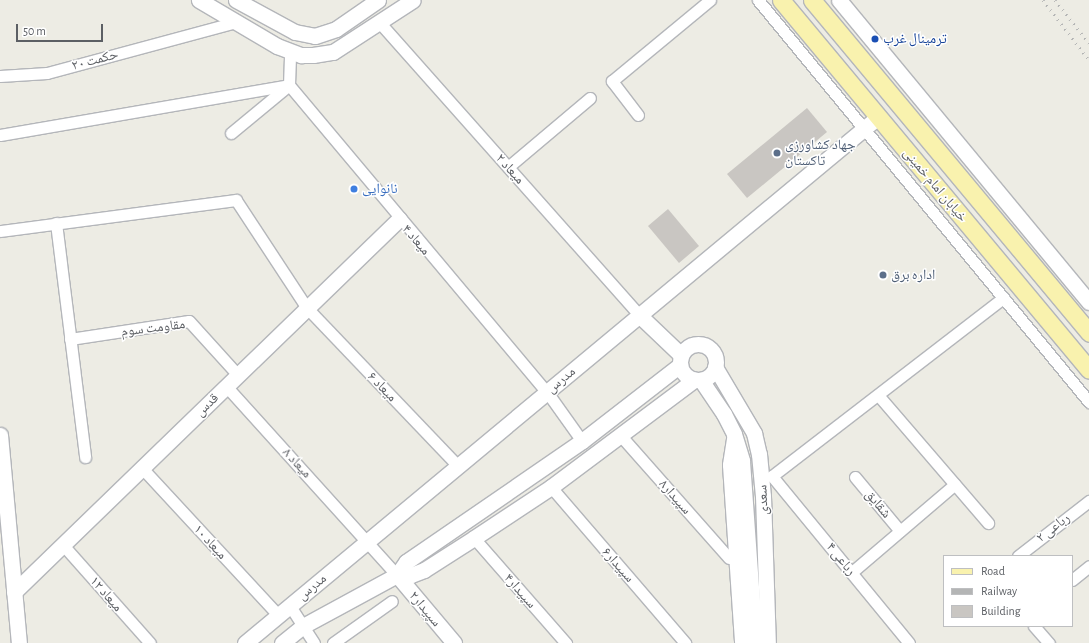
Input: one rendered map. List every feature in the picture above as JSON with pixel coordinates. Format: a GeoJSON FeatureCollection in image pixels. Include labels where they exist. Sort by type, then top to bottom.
{"type":"FeatureCollection","features":[{"type":"Feature","properties":{"kind":"main road","name":"خیابان امام خمینی"},"geometry":{"type":"LineString","coordinates":[[781,0],[1089,370]]}},
{"type":"Feature","properties":{"kind":"main road","name":"خیابان امام خمینی"},"geometry":{"type":"LineString","coordinates":[[812,0],[1089,333]]}},
{"type":"Feature","properties":{"kind":"main road"},"geometry":{"type":"LineString","coordinates":[[878,116],[896,101]]}},
{"type":"Feature","properties":{"kind":"street"},"geometry":{"type":"LineString","coordinates":[[199,0],[290,52],[313,55],[333,52],[380,23],[413,0]]}},
{"type":"Feature","properties":{"kind":"street"},"geometry":{"type":"LineString","coordinates":[[236,0],[295,32],[315,36],[336,29],[378,0]]}},
{"type":"Feature","properties":{"kind":"street"},"geometry":{"type":"LineString","coordinates":[[638,115],[612,81],[710,0]]}},
{"type":"Feature","properties":{"kind":"street"},"geometry":{"type":"LineString","coordinates":[[758,0],[1089,402]]}},
{"type":"Feature","properties":{"kind":"street"},"geometry":{"type":"LineString","coordinates":[[839,0],[1089,302]]}},
{"type":"Feature","properties":{"kind":"street","name":"حکمت ۲۰"},"geometry":{"type":"LineString","coordinates":[[0,76],[47,73],[236,22]]}},
{"type":"Feature","properties":{"kind":"street","name":"میعاد ۲"},"geometry":{"type":"LineString","coordinates":[[380,23],[640,315]]}},
{"type":"Feature","properties":{"kind":"street"},"geometry":{"type":"LineString","coordinates":[[231,133],[289,85],[290,52]]}},
{"type":"Feature","properties":{"kind":"street"},"geometry":{"type":"LineString","coordinates":[[817,71],[831,60]]}},
{"type":"Feature","properties":{"kind":"street"},"geometry":{"type":"LineString","coordinates":[[0,135],[289,85]]}},
{"type":"Feature","properties":{"kind":"street","name":"میعاد ۴"},"geometry":{"type":"LineString","coordinates":[[289,85],[399,219],[547,392],[582,441]]}},
{"type":"Feature","properties":{"kind":"street"},"geometry":{"type":"LineString","coordinates":[[508,166],[590,98]]}},
{"type":"Feature","properties":{"kind":"street","name":"مدرس"},"geometry":{"type":"LineString","coordinates":[[245,643],[878,116]]}},
{"type":"Feature","properties":{"kind":"street","name":"میعاد ۶"},"geometry":{"type":"LineString","coordinates":[[56,223],[236,200],[307,308],[458,466]]}},
{"type":"Feature","properties":{"kind":"street","name":"قدس"},"geometry":{"type":"LineString","coordinates":[[14,592],[399,219]]}},
{"type":"Feature","properties":{"kind":"street"},"geometry":{"type":"LineString","coordinates":[[0,231],[56,223],[85,457]]}},
{"type":"Feature","properties":{"kind":"street"},"geometry":{"type":"LineString","coordinates":[[988,523],[878,395],[1003,298]]}},
{"type":"Feature","properties":{"kind":"street"},"geometry":{"type":"LineString","coordinates":[[640,315],[680,360],[683,374],[697,380]]}},
{"type":"Feature","properties":{"kind":"street","name":"مقاومت سوم"},"geometry":{"type":"LineString","coordinates":[[70,340],[189,321],[238,374]]}},
{"type":"Feature","properties":{"kind":"street"},"geometry":{"type":"LineString","coordinates":[[698,344],[709,347],[716,356],[716,368],[709,377],[697,380],[551,487],[424,570],[411,575],[397,575],[406,562],[582,441],[680,360],[688,347],[698,344]]}},
{"type":"Feature","properties":{"kind":"street","name":"سعدی"},"geometry":{"type":"LineString","coordinates":[[716,368],[754,433],[758,448],[763,496],[768,643]]}},
{"type":"Feature","properties":{"kind":"street","name":"سعدی"},"geometry":{"type":"LineString","coordinates":[[697,380],[734,434],[745,482],[756,643]]}},
{"type":"Feature","properties":{"kind":"street","name":"میعاد ۸"},"geometry":{"type":"LineString","coordinates":[[226,386],[368,540],[397,575]]}},
{"type":"Feature","properties":{"kind":"street","name":"رباعی ۴"},"geometry":{"type":"LineString","coordinates":[[878,395],[772,476],[909,643]]}},
{"type":"Feature","properties":{"kind":"street"},"geometry":{"type":"LineString","coordinates":[[734,434],[730,465],[742,643]]}},
{"type":"Feature","properties":{"kind":"street"},"geometry":{"type":"LineString","coordinates":[[0,435],[19,643]]}},
{"type":"Feature","properties":{"kind":"street","name":"سپیدار۸"},"geometry":{"type":"LineString","coordinates":[[621,436],[729,558]]}},
{"type":"Feature","properties":{"kind":"street","name":"میعاد ۱۰"},"geometry":{"type":"LineString","coordinates":[[142,468],[278,615]]}},
{"type":"Feature","properties":{"kind":"street","name":"شقایق"},"geometry":{"type":"LineString","coordinates":[[855,477],[900,531]]}},
{"type":"Feature","properties":{"kind":"street"},"geometry":{"type":"LineString","coordinates":[[852,572],[955,484]]}},
{"type":"Feature","properties":{"kind":"street","name":"سپیدار۶"},"geometry":{"type":"LineString","coordinates":[[551,487],[685,643]]}},
{"type":"Feature","properties":{"kind":"street","name":"رباعی ۲"},"geometry":{"type":"LineString","coordinates":[[1019,555],[1089,501]]}},
{"type":"Feature","properties":{"kind":"street","name":"سپیدار۴"},"geometry":{"type":"LineString","coordinates":[[474,538],[566,643]]}},
{"type":"Feature","properties":{"kind":"street","name":"میعاد ۱۲"},"geometry":{"type":"LineString","coordinates":[[63,545],[150,643]]}},
{"type":"Feature","properties":{"kind":"street"},"geometry":{"type":"LineString","coordinates":[[1073,579],[1089,566]]}},
{"type":"Feature","properties":{"kind":"street","name":"مدرس"},"geometry":{"type":"LineString","coordinates":[[282,643],[303,626],[397,575]]}},
{"type":"Feature","properties":{"kind":"street","name":"سپیدار۲"},"geometry":{"type":"LineString","coordinates":[[397,575],[454,643]]}},
{"type":"Feature","properties":{"kind":"street"},"geometry":{"type":"LineString","coordinates":[[333,643],[392,601]]}},
{"type":"Feature","properties":{"kind":"street"},"geometry":{"type":"LineString","coordinates":[[290,606],[314,643]]}},
{"type":"Feature","properties":{"kind":"street"},"geometry":{"type":"LineString","coordinates":[[1035,627],[1048,643]]}},
{"type":"Feature","properties":{"kind":"building","name":"جهاد کشاورزی تاکستان"},"geometry":{"type":"Polygon","coordinates":[[[807,108],[827,132],[747,198],[727,174],[807,108]]]}},
{"type":"Feature","properties":{"kind":"building"},"geometry":{"type":"Polygon","coordinates":[[[668,209],[699,246],[679,263],[648,226],[668,209]]]}},
{"type":"Feature","properties":{"kind":"railway"},"geometry":{"type":"LineString","coordinates":[[1043,0],[1089,60]]}},
{"type":"Feature","properties":{"kind":"railway"},"geometry":{"type":"LineString","coordinates":[[1055,0],[1089,43]]}},
{"type":"Feature","properties":{"kind":"place","name":"ترمینال غرب"},"geometry":{"type":"Point","coordinates":[875,39]}},
{"type":"Feature","properties":{"kind":"place","name":"جهاد کشاورزی تاکستان"},"geometry":{"type":"Point","coordinates":[777,153]}},
{"type":"Feature","properties":{"kind":"place","name":"نانوایی"},"geometry":{"type":"Point","coordinates":[354,189]}},
{"type":"Feature","properties":{"kind":"place","name":"اداره برق"},"geometry":{"type":"Point","coordinates":[883,275]}}]}
